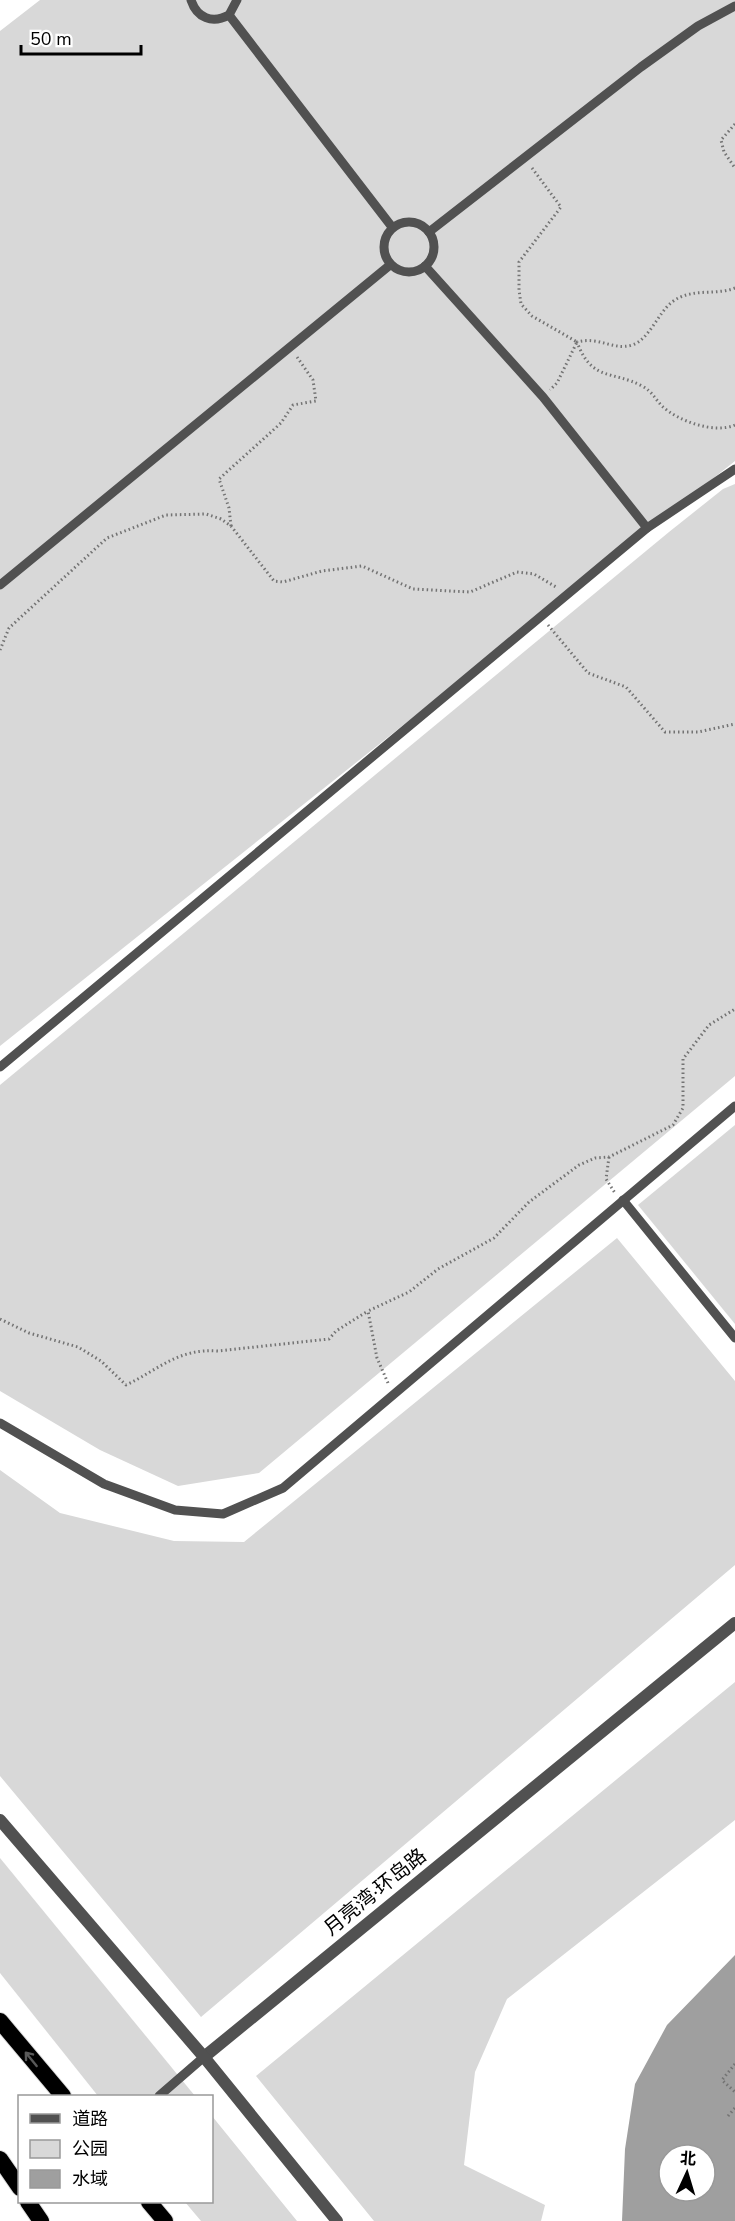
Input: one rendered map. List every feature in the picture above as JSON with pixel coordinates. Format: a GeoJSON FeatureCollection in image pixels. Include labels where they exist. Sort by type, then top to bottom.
{"type":"FeatureCollection","features":[{"type":"Feature","properties":{"kind":"highway"},"geometry":{"type":"LineString","coordinates":[[0,2020],[61,2095]]}},
{"type":"Feature","properties":{"kind":"highway"},"geometry":{"type":"LineString","coordinates":[[0,2158],[18,2185]]}},
{"type":"Feature","properties":{"kind":"highway"},"geometry":{"type":"LineString","coordinates":[[29,2203],[41,2221]]}},
{"type":"Feature","properties":{"kind":"highway"},"geometry":{"type":"LineString","coordinates":[[150,2203],[165,2221]]}},
{"type":"Feature","properties":{"kind":"street","name":"月亮湾·环岛路"},"geometry":{"type":"LineString","coordinates":[[204,2056],[735,1623]]}},
{"type":"Feature","properties":{"kind":"street"},"geometry":{"type":"LineString","coordinates":[[0,1820],[204,2056],[337,2221]]}},
{"type":"Feature","properties":{"kind":"lane"},"geometry":{"type":"LineString","coordinates":[[191,0],[194,8],[206,18],[214,20],[229,15],[237,0]]}},
{"type":"Feature","properties":{"kind":"lane"},"geometry":{"type":"LineString","coordinates":[[429,232],[641,66],[698,26],[735,6]]}},
{"type":"Feature","properties":{"kind":"lane"},"geometry":{"type":"LineString","coordinates":[[229,15],[392,227]]}},
{"type":"Feature","properties":{"kind":"lane"},"geometry":{"type":"LineString","coordinates":[[408,221],[424,226],[429,232],[434,248],[425,266],[413,272],[405,272],[390,265],[383,250],[387,234],[392,227],[408,221]]}},
{"type":"Feature","properties":{"kind":"lane"},"geometry":{"type":"LineString","coordinates":[[0,585],[390,265]]}},
{"type":"Feature","properties":{"kind":"lane"},"geometry":{"type":"LineString","coordinates":[[425,266],[543,397],[648,528]]}},
{"type":"Feature","properties":{"kind":"lane"},"geometry":{"type":"LineString","coordinates":[[0,1067],[648,528],[735,469]]}},
{"type":"Feature","properties":{"kind":"lane"},"geometry":{"type":"LineString","coordinates":[[0,1423],[104,1484],[175,1510],[224,1514],[283,1488],[735,1106]]}},
{"type":"Feature","properties":{"kind":"lane"},"geometry":{"type":"LineString","coordinates":[[623,1200],[735,1338]]}},
{"type":"Feature","properties":{"kind":"lane"},"geometry":{"type":"LineString","coordinates":[[161,2095],[204,2056]]}},
{"type":"Feature","properties":{"kind":"path"},"geometry":{"type":"LineString","coordinates":[[735,124],[721,140],[724,152],[735,168]]}},
{"type":"Feature","properties":{"kind":"path"},"geometry":{"type":"LineString","coordinates":[[524,157],[561,207],[519,262],[521,304],[532,316],[578,342],[590,339],[620,347],[633,345],[645,336],[661,311],[681,296],[735,288]]}},
{"type":"Feature","properties":{"kind":"path"},"geometry":{"type":"LineString","coordinates":[[543,397],[557,384],[578,342]]}},
{"type":"Feature","properties":{"kind":"path"},"geometry":{"type":"LineString","coordinates":[[578,342],[582,356],[592,367],[602,374],[643,386],[680,418],[726,429],[735,425]]}},
{"type":"Feature","properties":{"kind":"path"},"geometry":{"type":"LineString","coordinates":[[231,526],[229,508],[219,479],[281,423],[293,405],[316,401],[313,380],[289,346]]}},
{"type":"Feature","properties":{"kind":"path"},"geometry":{"type":"LineString","coordinates":[[0,650],[9,628],[107,538],[166,515],[206,514],[231,526],[274,581],[283,582],[322,571],[362,566],[413,590],[471,592],[517,572],[534,574],[567,595]]}},
{"type":"Feature","properties":{"kind":"path"},"geometry":{"type":"LineString","coordinates":[[541,617],[588,673],[626,687],[665,732],[698,732],[735,724]]}},
{"type":"Feature","properties":{"kind":"path"},"geometry":{"type":"LineString","coordinates":[[0,1319],[28,1333],[78,1347],[101,1361],[126,1385],[165,1362],[202,1350],[218,1351],[329,1339],[336,1331],[368,1311],[410,1292],[438,1269],[494,1239],[529,1202],[579,1165],[596,1158],[609,1157],[673,1125],[683,1108],[683,1059],[709,1025],[735,1010]]}},
{"type":"Feature","properties":{"kind":"path"},"geometry":{"type":"LineString","coordinates":[[609,1157],[606,1179],[623,1200]]}},
{"type":"Feature","properties":{"kind":"path"},"geometry":{"type":"LineString","coordinates":[[368,1311],[377,1358],[394,1394]]}},
{"type":"Feature","properties":{"kind":"path"},"geometry":{"type":"LineString","coordinates":[[735,2064],[722,2080],[735,2092]]}},
{"type":"Feature","properties":{"kind":"path"},"geometry":{"type":"LineString","coordinates":[[728,2116],[735,2108]]}},
{"type":"Feature","properties":{"kind":"green space"},"geometry":{"type":"Polygon","coordinates":[[[40,0],[735,0],[735,461],[0,1046],[0,31],[40,0]]]}},
{"type":"Feature","properties":{"kind":"green space"},"geometry":{"type":"Polygon","coordinates":[[[735,484],[735,1076],[259,1473],[178,1486],[100,1450],[0,1391],[0,1085],[669,532],[723,489],[735,484]]]}},
{"type":"Feature","properties":{"kind":"green space"},"geometry":{"type":"Polygon","coordinates":[[[735,1125],[735,1324],[638,1205],[735,1125]]]}},
{"type":"Feature","properties":{"kind":"green space"},"geometry":{"type":"Polygon","coordinates":[[[617,1238],[735,1381],[735,1565],[201,2017],[0,1776],[0,1470],[60,1513],[174,1541],[244,1542],[617,1238]]]}},
{"type":"Feature","properties":{"kind":"green space"},"geometry":{"type":"Polygon","coordinates":[[[735,1682],[735,1820],[507,1999],[475,2072],[464,2165],[545,2205],[541,2221],[374,2221],[256,2076],[735,1682]]]}},
{"type":"Feature","properties":{"kind":"green space"},"geometry":{"type":"Polygon","coordinates":[[[0,1858],[194,2095],[97,2095],[0,1973],[0,1858]]]}},
{"type":"Feature","properties":{"kind":"green space"},"geometry":{"type":"Polygon","coordinates":[[[213,2117],[297,2221],[201,2221],[186,2203],[213,2203],[213,2117]]]}},
{"type":"Feature","properties":{"kind":"water"},"geometry":{"type":"Polygon","coordinates":[[[735,1955],[735,2221],[622,2221],[625,2149],[635,2084],[667,2025],[735,1955]]]}}]}
